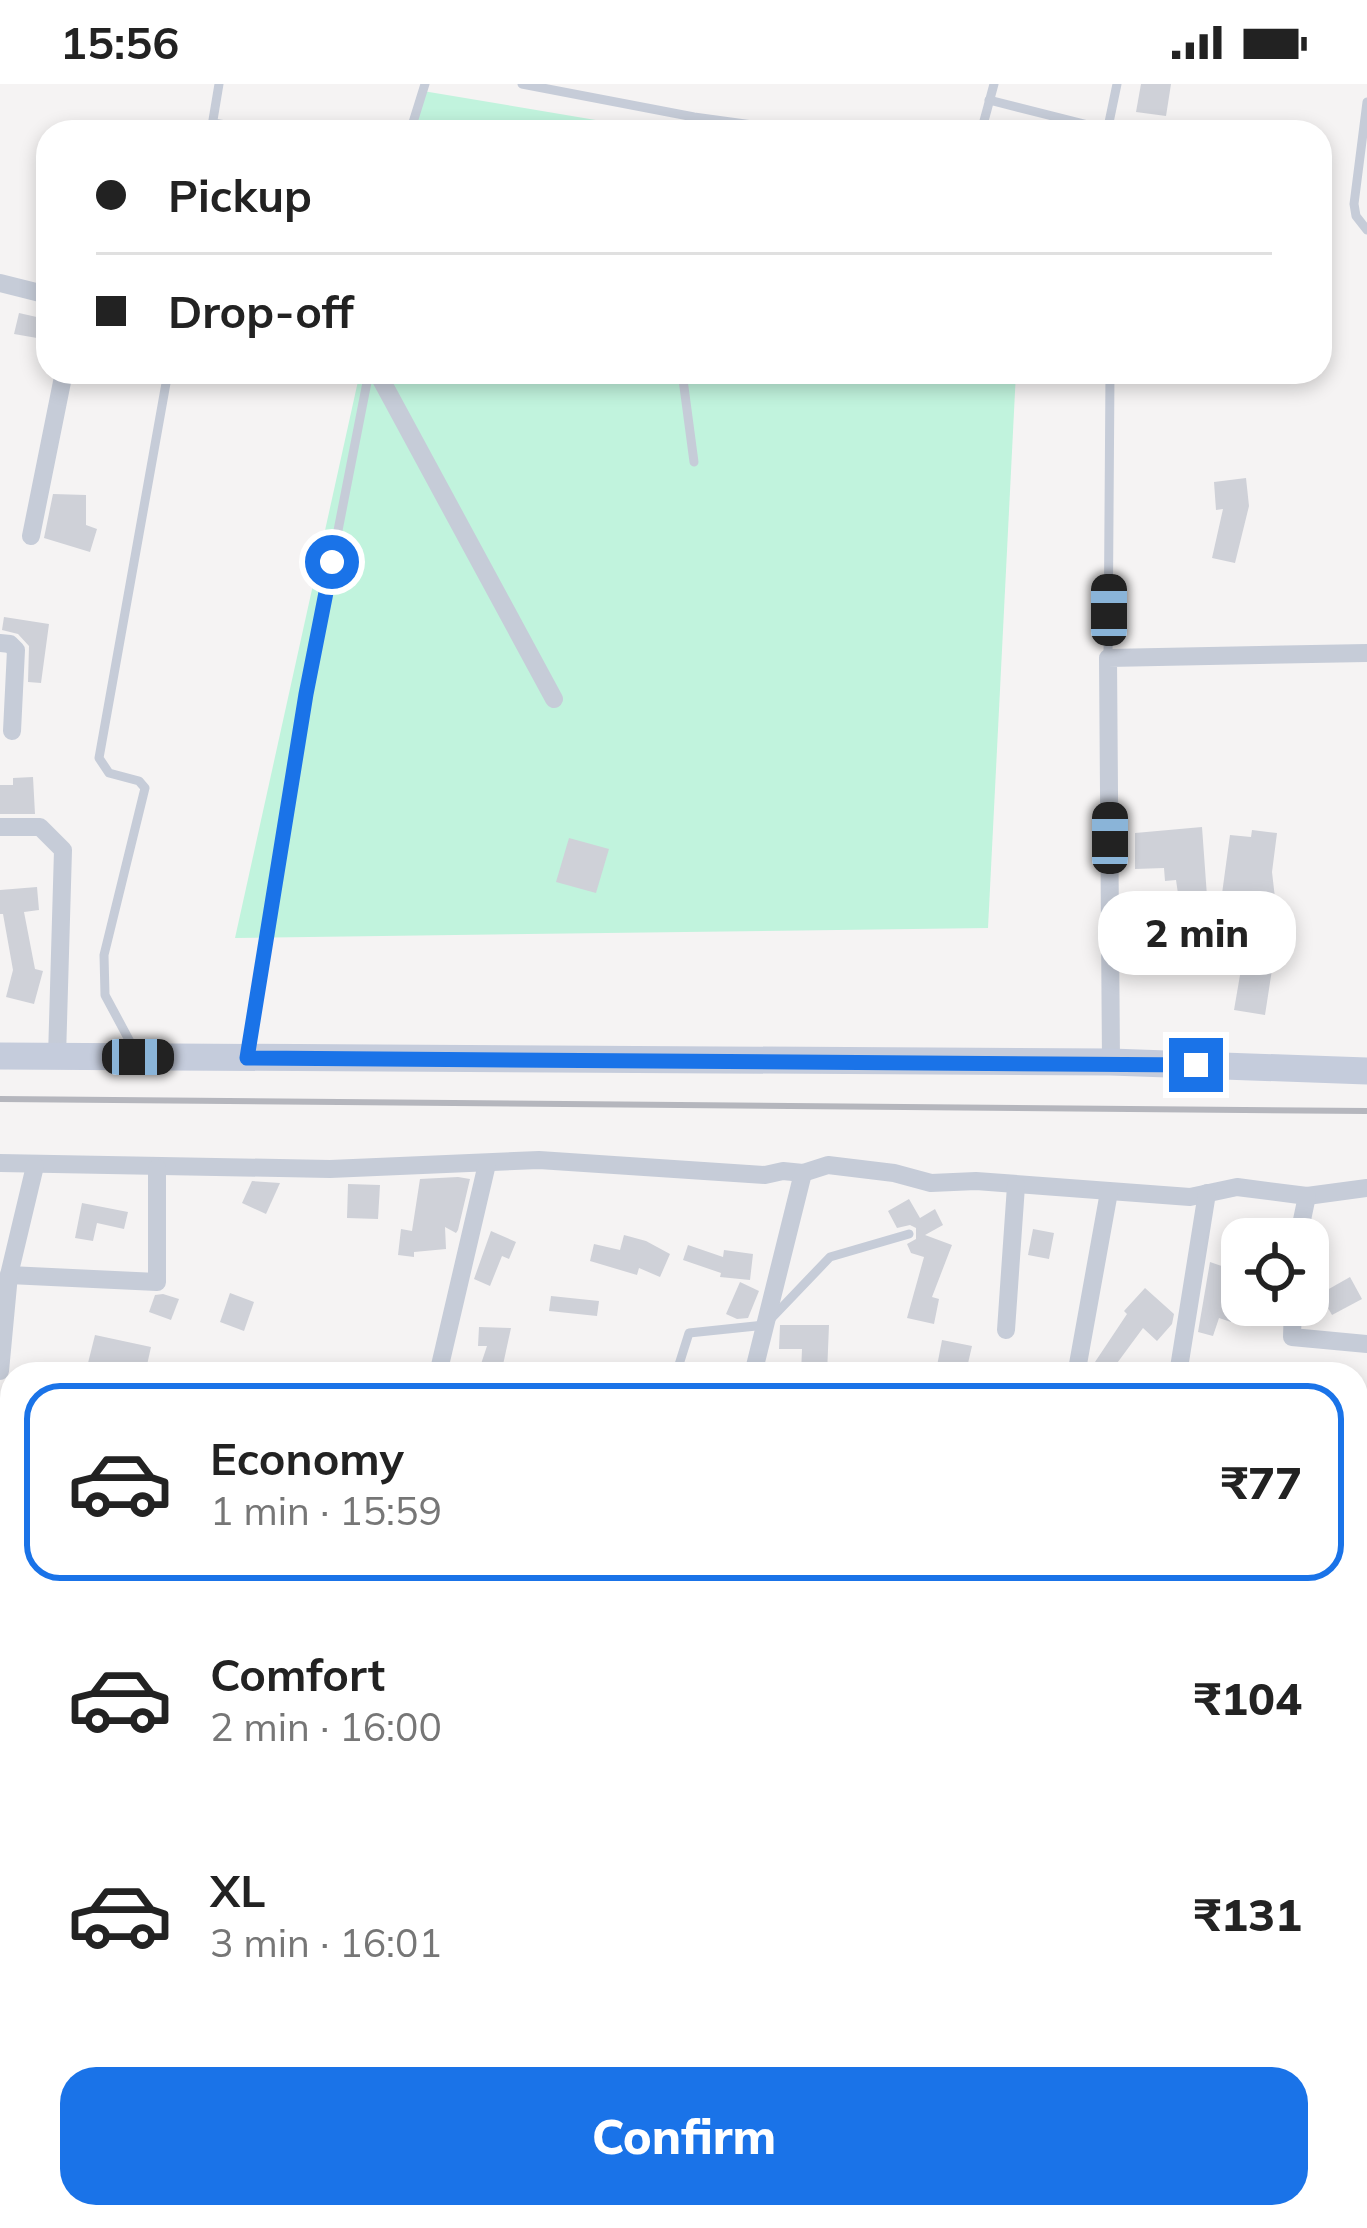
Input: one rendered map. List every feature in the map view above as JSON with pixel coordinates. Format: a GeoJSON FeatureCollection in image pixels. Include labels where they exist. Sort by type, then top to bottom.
{"type":"FeatureCollection","features":[{"type":"Feature","properties":{"kind":"main road"},"geometry":{"type":"LineString","coordinates":[[0,1056],[1111,1062],[1367,1071]]}},
{"type":"Feature","properties":{"kind":"street"},"geometry":{"type":"LineString","coordinates":[[0,283],[36,292]]}},
{"type":"Feature","properties":{"kind":"street"},"geometry":{"type":"LineString","coordinates":[[31,536],[62,384]]}},
{"type":"Feature","properties":{"kind":"street"},"geometry":{"type":"LineString","coordinates":[[380,384],[554,699]]}},
{"type":"Feature","properties":{"kind":"street"},"geometry":{"type":"LineString","coordinates":[[0,643],[16,650],[11,730]]}},
{"type":"Feature","properties":{"kind":"street"},"geometry":{"type":"LineString","coordinates":[[1111,1062],[1108,658],[1367,653]]}},
{"type":"Feature","properties":{"kind":"street"},"geometry":{"type":"LineString","coordinates":[[0,826],[40,827],[63,850],[57,1057]]}},
{"type":"Feature","properties":{"kind":"street"},"geometry":{"type":"LineString","coordinates":[[0,1163],[329,1169],[539,1160],[765,1175],[803,1173],[828,1165],[931,1183],[1190,1197],[1237,1187],[1307,1196],[1367,1188]]}},
{"type":"Feature","properties":{"kind":"street"},"geometry":{"type":"LineString","coordinates":[[441,1362],[487,1164]]}},
{"type":"Feature","properties":{"kind":"street"},"geometry":{"type":"LineString","coordinates":[[1,1362],[9,1275],[35,1166]]}},
{"type":"Feature","properties":{"kind":"street"},"geometry":{"type":"LineString","coordinates":[[9,1275],[157,1282],[157,1168]]}},
{"type":"Feature","properties":{"kind":"street"},"geometry":{"type":"LineString","coordinates":[[756,1362],[803,1173]]}},
{"type":"Feature","properties":{"kind":"street"},"geometry":{"type":"LineString","coordinates":[[1006,1330],[1016,1186]]}},
{"type":"Feature","properties":{"kind":"street"},"geometry":{"type":"LineString","coordinates":[[1078,1362],[1109,1192]]}},
{"type":"Feature","properties":{"kind":"street"},"geometry":{"type":"LineString","coordinates":[[1180,1362],[1207,1193]]}},
{"type":"Feature","properties":{"kind":"street"},"geometry":{"type":"LineString","coordinates":[[1302,1218],[1307,1196]]}},
{"type":"Feature","properties":{"kind":"street"},"geometry":{"type":"LineString","coordinates":[[1292,1326],[1292,1337],[1367,1344]]}},
{"type":"Feature","properties":{"kind":"lane"},"geometry":{"type":"LineString","coordinates":[[213,120],[219,84]]}},
{"type":"Feature","properties":{"kind":"lane"},"geometry":{"type":"LineString","coordinates":[[414,120],[425,84]]}},
{"type":"Feature","properties":{"kind":"lane"},"geometry":{"type":"LineString","coordinates":[[522,84],[716,120]]}},
{"type":"Feature","properties":{"kind":"lane"},"geometry":{"type":"LineString","coordinates":[[618,101],[621,84]]}},
{"type":"Feature","properties":{"kind":"lane"},"geometry":{"type":"LineString","coordinates":[[984,120],[994,84]]}},
{"type":"Feature","properties":{"kind":"lane"},"geometry":{"type":"LineString","coordinates":[[1110,120],[1117,84]]}},
{"type":"Feature","properties":{"kind":"lane"},"geometry":{"type":"LineString","coordinates":[[989,100],[1066,120]]}},
{"type":"Feature","properties":{"kind":"lane"},"geometry":{"type":"LineString","coordinates":[[1367,102],[1354,204],[1367,230]]}},
{"type":"Feature","properties":{"kind":"lane"},"geometry":{"type":"LineString","coordinates":[[138,1057],[105,995],[104,955],[145,788],[131,777],[110,773],[99,758],[166,384]]}},
{"type":"Feature","properties":{"kind":"lane"},"geometry":{"type":"LineString","coordinates":[[247,1058],[306,694],[371,384]]}},
{"type":"Feature","properties":{"kind":"lane"},"geometry":{"type":"LineString","coordinates":[[684,384],[694,462]]}},
{"type":"Feature","properties":{"kind":"lane"},"geometry":{"type":"LineString","coordinates":[[1108,658],[1110,384]]}},
{"type":"Feature","properties":{"kind":"lane"},"geometry":{"type":"LineString","coordinates":[[680,1362],[689,1334],[765,1325],[830,1257],[909,1234]]}},
{"type":"Feature","properties":{"kind":"green space"},"geometry":{"type":"Polygon","coordinates":[[[423,91],[596,120],[417,120],[423,91]]]}},
{"type":"Feature","properties":{"kind":"green space"},"geometry":{"type":"Polygon","coordinates":[[[357,384],[1015,384],[988,928],[235,938],[357,384]]]}},
{"type":"Feature","properties":{"kind":"building"},"geometry":{"type":"Polygon","coordinates":[[[1141,84],[1171,84],[1166,116],[1136,112],[1141,84]]]}},
{"type":"Feature","properties":{"kind":"building"},"geometry":{"type":"Polygon","coordinates":[[[19,313],[36,317],[36,338],[14,334],[19,313]]]}},
{"type":"Feature","properties":{"kind":"building"},"geometry":{"type":"Polygon","coordinates":[[[1246,478],[1249,506],[1235,563],[1212,558],[1223,509],[1216,510],[1214,482],[1246,478]]]}},
{"type":"Feature","properties":{"kind":"building"},"geometry":{"type":"Polygon","coordinates":[[[53,494],[86,495],[86,525],[97,529],[90,552],[44,538],[53,494]]]}},
{"type":"Feature","properties":{"kind":"building"},"geometry":{"type":"Polygon","coordinates":[[[4,617],[49,624],[41,683],[28,682],[29,646],[18,634],[2,630],[4,617]]]}},
{"type":"Feature","properties":{"kind":"building"},"geometry":{"type":"Polygon","coordinates":[[[33,777],[35,814],[0,814],[0,785],[13,785],[13,778],[33,777]]]}},
{"type":"Feature","properties":{"kind":"building"},"geometry":{"type":"Polygon","coordinates":[[[1202,827],[1209,924],[1183,928],[1176,880],[1165,881],[1164,868],[1135,869],[1135,833],[1202,827]]]}},
{"type":"Feature","properties":{"kind":"building"},"geometry":{"type":"Polygon","coordinates":[[[1252,830],[1277,833],[1272,872],[1278,924],[1243,928],[1244,920],[1218,923],[1230,835],[1251,837],[1252,830]]]}},
{"type":"Feature","properties":{"kind":"building"},"geometry":{"type":"Polygon","coordinates":[[[569,838],[609,849],[596,893],[556,882],[569,838]]]}},
{"type":"Feature","properties":{"kind":"building"},"geometry":{"type":"Polygon","coordinates":[[[37,887],[39,910],[24,912],[35,969],[43,971],[34,1004],[6,997],[13,970],[0,914],[0,890],[37,887]]]}},
{"type":"Feature","properties":{"kind":"building"},"geometry":{"type":"Polygon","coordinates":[[[1245,946],[1275,950],[1265,1015],[1234,1010],[1245,946]]]}},
{"type":"Feature","properties":{"kind":"building"},"geometry":{"type":"Polygon","coordinates":[[[420,1179],[470,1179],[458,1230],[445,1227],[446,1249],[414,1252],[414,1257],[398,1255],[401,1229],[412,1231],[420,1179]]]}},
{"type":"Feature","properties":{"kind":"building"},"geometry":{"type":"Polygon","coordinates":[[[252,1181],[280,1183],[266,1214],[242,1203],[252,1181]]]}},
{"type":"Feature","properties":{"kind":"building"},"geometry":{"type":"Polygon","coordinates":[[[348,1184],[380,1185],[378,1219],[347,1218],[348,1184]]]}},
{"type":"Feature","properties":{"kind":"building"},"geometry":{"type":"Polygon","coordinates":[[[909,1199],[920,1218],[935,1209],[943,1225],[925,1235],[952,1245],[932,1297],[939,1299],[934,1324],[907,1318],[924,1257],[911,1253],[907,1244],[916,1239],[916,1228],[897,1228],[888,1211],[909,1199]]]}},
{"type":"Feature","properties":{"kind":"building"},"geometry":{"type":"Polygon","coordinates":[[[82,1203],[128,1212],[124,1229],[97,1223],[93,1241],[75,1238],[82,1203]]]}},
{"type":"Feature","properties":{"kind":"building"},"geometry":{"type":"Polygon","coordinates":[[[1033,1229],[1054,1233],[1049,1259],[1028,1255],[1033,1229]]]}},
{"type":"Feature","properties":{"kind":"building"},"geometry":{"type":"Polygon","coordinates":[[[491,1231],[516,1242],[509,1259],[502,1256],[490,1286],[474,1279],[491,1231]]]}},
{"type":"Feature","properties":{"kind":"building"},"geometry":{"type":"Polygon","coordinates":[[[624,1235],[670,1254],[660,1277],[639,1268],[637,1275],[590,1261],[594,1244],[620,1250],[624,1235]]]}},
{"type":"Feature","properties":{"kind":"building"},"geometry":{"type":"Polygon","coordinates":[[[688,1245],[723,1257],[724,1250],[753,1254],[750,1280],[720,1277],[721,1273],[683,1260],[688,1245]]]}},
{"type":"Feature","properties":{"kind":"building"},"geometry":{"type":"Polygon","coordinates":[[[1210,1262],[1221,1266],[1221,1319],[1213,1336],[1198,1332],[1210,1262]]]}},
{"type":"Feature","properties":{"kind":"building"},"geometry":{"type":"Polygon","coordinates":[[[1350,1277],[1362,1299],[1332,1315],[1329,1289],[1350,1277]]]}},
{"type":"Feature","properties":{"kind":"building"},"geometry":{"type":"Polygon","coordinates":[[[740,1282],[759,1291],[748,1318],[737,1319],[726,1314],[740,1282]]]}},
{"type":"Feature","properties":{"kind":"building"},"geometry":{"type":"Polygon","coordinates":[[[1145,1288],[1174,1314],[1172,1324],[1157,1341],[1143,1328],[1118,1362],[1095,1362],[1127,1314],[1124,1311],[1145,1288]]]}},
{"type":"Feature","properties":{"kind":"building"},"geometry":{"type":"Polygon","coordinates":[[[230,1293],[254,1302],[244,1331],[220,1322],[230,1293]]]}},
{"type":"Feature","properties":{"kind":"building"},"geometry":{"type":"Polygon","coordinates":[[[155,1295],[179,1299],[171,1320],[149,1312],[155,1295]]]}},
{"type":"Feature","properties":{"kind":"building"},"geometry":{"type":"Polygon","coordinates":[[[551,1296],[599,1301],[597,1316],[549,1311],[551,1296]]]}},
{"type":"Feature","properties":{"kind":"building"},"geometry":{"type":"Polygon","coordinates":[[[780,1325],[829,1325],[827,1362],[801,1362],[802,1349],[779,1349],[780,1325]]]}},
{"type":"Feature","properties":{"kind":"building"},"geometry":{"type":"Polygon","coordinates":[[[479,1327],[511,1328],[504,1362],[482,1362],[487,1346],[478,1346],[479,1327]]]}},
{"type":"Feature","properties":{"kind":"building"},"geometry":{"type":"Polygon","coordinates":[[[95,1335],[151,1347],[148,1362],[88,1362],[95,1335]]]}},
{"type":"Feature","properties":{"kind":"building"},"geometry":{"type":"Polygon","coordinates":[[[942,1340],[972,1346],[968,1362],[938,1362],[942,1340]]]}},
{"type":"Feature","properties":{"kind":"railway"},"geometry":{"type":"LineString","coordinates":[[0,1099],[1367,1111]]}},
{"type":"Feature","properties":{"kind":"route"},"geometry":{"type":"LineString","coordinates":[[332,562],[247,1058],[1196,1065]]}}]}
